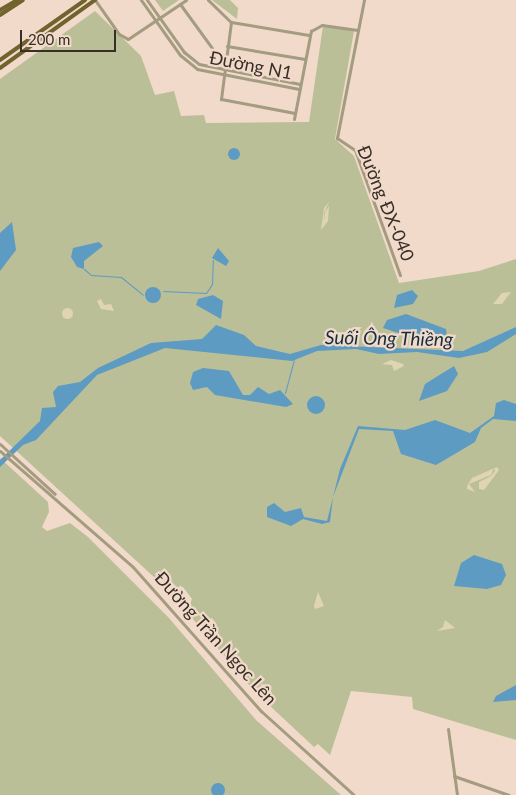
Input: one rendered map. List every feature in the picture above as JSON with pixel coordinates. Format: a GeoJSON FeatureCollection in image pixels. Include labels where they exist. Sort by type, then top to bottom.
{"type":"FeatureCollection","features":[{"type":"Feature","properties":{"kind":"main road"},"geometry":{"type":"LineString","coordinates":[[0,10],[17,0]]}},
{"type":"Feature","properties":{"kind":"main road"},"geometry":{"type":"LineString","coordinates":[[0,15],[23,0]]}},
{"type":"Feature","properties":{"kind":"main road"},"geometry":{"type":"LineString","coordinates":[[0,60],[85,0]]}},
{"type":"Feature","properties":{"kind":"main road"},"geometry":{"type":"LineString","coordinates":[[0,68],[95,0]]}},
{"type":"Feature","properties":{"kind":"street"},"geometry":{"type":"LineString","coordinates":[[95,0],[124,38],[133,38],[186,0]]}},
{"type":"Feature","properties":{"kind":"street","name":"Đường N1"},"geometry":{"type":"LineString","coordinates":[[141,0],[192,60],[223,70],[300,87]]}},
{"type":"Feature","properties":{"kind":"street","name":"Đường N1"},"geometry":{"type":"LineString","coordinates":[[147,0],[158,20],[189,64],[222,75],[300,87]]}},
{"type":"Feature","properties":{"kind":"street"},"geometry":{"type":"LineString","coordinates":[[208,0],[231,22],[309,35]]}},
{"type":"Feature","properties":{"kind":"street","name":"Đường ĐX-040"},"geometry":{"type":"LineString","coordinates":[[364,0],[337,138],[355,150],[400,275]]}},
{"type":"Feature","properties":{"kind":"street"},"geometry":{"type":"LineString","coordinates":[[180,4],[212,48]]}},
{"type":"Feature","properties":{"kind":"street"},"geometry":{"type":"LineString","coordinates":[[231,22],[222,75],[221,99],[295,113]]}},
{"type":"Feature","properties":{"kind":"street"},"geometry":{"type":"LineString","coordinates":[[294,119],[309,35],[320,25],[358,30]]}},
{"type":"Feature","properties":{"kind":"street"},"geometry":{"type":"LineString","coordinates":[[227,46],[304,59]]}},
{"type":"Feature","properties":{"kind":"street","name":"Đường Trần Ngọc Lên"},"geometry":{"type":"LineString","coordinates":[[0,444],[155,589],[261,711],[354,795]]}},
{"type":"Feature","properties":{"kind":"street","name":"Đường Trần Ngọc Lên"},"geometry":{"type":"LineString","coordinates":[[0,451],[58,499]]}},
{"type":"Feature","properties":{"kind":"street"},"geometry":{"type":"LineString","coordinates":[[448,729],[457,795]]}},
{"type":"Feature","properties":{"kind":"street"},"geometry":{"type":"LineString","coordinates":[[454,776],[509,795]]}},
{"type":"Feature","properties":{"kind":"green space"},"geometry":{"type":"Polygon","coordinates":[[[155,0],[179,0],[163,11],[155,0]]]}},
{"type":"Feature","properties":{"kind":"green space"},"geometry":{"type":"Polygon","coordinates":[[[212,0],[230,0],[238,8],[237,19],[212,0]]]}},
{"type":"Feature","properties":{"kind":"green space"},"geometry":{"type":"Polygon","coordinates":[[[95,11],[141,56],[155,95],[174,91],[181,116],[204,115],[206,123],[309,122],[323,26],[354,31],[335,139],[354,156],[399,283],[479,271],[516,259],[516,740],[413,709],[412,697],[351,691],[330,755],[318,744],[314,747],[254,691],[187,612],[192,599],[183,587],[166,588],[0,436],[0,79],[95,11]]]}},
{"type":"Feature","properties":{"kind":"green space"},"geometry":{"type":"Polygon","coordinates":[[[0,458],[48,502],[49,512],[42,527],[47,531],[70,523],[88,537],[169,618],[256,720],[341,795],[0,795],[0,458]]]}},
{"type":"Feature","properties":{"kind":"sand"},"geometry":{"type":"Polygon","coordinates":[[[329,202],[324,213],[324,222],[325,212],[329,206],[328,221],[321,230],[324,208],[329,202]]]}},
{"type":"Feature","properties":{"kind":"sand"},"geometry":{"type":"Polygon","coordinates":[[[511,292],[502,304],[493,304],[502,293],[511,292]]]}},
{"type":"Feature","properties":{"kind":"sand"},"geometry":{"type":"Polygon","coordinates":[[[101,299],[104,305],[111,304],[114,311],[101,309],[97,301],[101,299]]]}},
{"type":"Feature","properties":{"kind":"sand"},"geometry":{"type":"Polygon","coordinates":[[[67,307],[73,313],[67,319],[61,313],[67,307]]]}},
{"type":"Feature","properties":{"kind":"sand"},"geometry":{"type":"Polygon","coordinates":[[[391,360],[404,366],[394,371],[392,365],[382,364],[391,360]]]}},
{"type":"Feature","properties":{"kind":"sand"},"geometry":{"type":"Polygon","coordinates":[[[497,467],[499,470],[484,490],[479,489],[479,482],[491,476],[495,471],[494,468],[497,467]]]}},
{"type":"Feature","properties":{"kind":"sand"},"geometry":{"type":"Polygon","coordinates":[[[494,468],[491,475],[469,484],[475,492],[467,489],[467,486],[472,478],[494,468]]]}},
{"type":"Feature","properties":{"kind":"sand"},"geometry":{"type":"Polygon","coordinates":[[[318,592],[324,606],[315,609],[314,606],[318,592]]]}},
{"type":"Feature","properties":{"kind":"sand"},"geometry":{"type":"Polygon","coordinates":[[[445,620],[455,628],[437,631],[443,627],[445,620]]]}},
{"type":"Feature","properties":{"kind":"water"},"geometry":{"type":"Polygon","coordinates":[[[234,148],[240,154],[234,160],[228,154],[234,148]]]}},
{"type":"Feature","properties":{"kind":"water"},"geometry":{"type":"Polygon","coordinates":[[[12,222],[16,250],[0,271],[0,233],[12,222]]]}},
{"type":"Feature","properties":{"kind":"water"},"geometry":{"type":"Polygon","coordinates":[[[99,242],[103,246],[84,261],[84,269],[77,267],[71,257],[73,248],[99,242]]]}},
{"type":"Feature","properties":{"kind":"water"},"geometry":{"type":"Polygon","coordinates":[[[218,248],[229,261],[226,266],[212,258],[218,248]]]}},
{"type":"Feature","properties":{"kind":"water"},"geometry":{"type":"Polygon","coordinates":[[[150,287],[156,287],[161,292],[159,301],[150,303],[145,298],[145,292],[150,287]]]}},
{"type":"Feature","properties":{"kind":"water"},"geometry":{"type":"Polygon","coordinates":[[[412,290],[418,296],[413,304],[394,308],[397,295],[412,290]]]}},
{"type":"Feature","properties":{"kind":"water"},"geometry":{"type":"Polygon","coordinates":[[[213,295],[223,301],[221,319],[196,305],[198,299],[213,295]]]}},
{"type":"Feature","properties":{"kind":"water"},"geometry":{"type":"Polygon","coordinates":[[[406,314],[446,329],[447,336],[427,342],[383,328],[387,320],[406,314]]]}},
{"type":"Feature","properties":{"kind":"water"},"geometry":{"type":"Polygon","coordinates":[[[216,325],[244,335],[256,346],[290,354],[321,345],[463,351],[516,327],[516,334],[487,352],[459,358],[417,352],[379,354],[356,349],[317,351],[292,361],[165,348],[97,375],[36,440],[23,445],[0,467],[0,460],[40,421],[42,408],[56,407],[53,392],[58,386],[80,382],[98,368],[151,343],[202,339],[216,325]]]}},
{"type":"Feature","properties":{"kind":"water"},"geometry":{"type":"Polygon","coordinates":[[[454,366],[458,374],[447,391],[419,401],[425,384],[454,366]]]}},
{"type":"Feature","properties":{"kind":"water"},"geometry":{"type":"Polygon","coordinates":[[[203,368],[229,371],[243,395],[250,395],[258,387],[269,394],[280,390],[293,404],[286,407],[215,395],[207,387],[193,390],[190,383],[193,372],[203,368]]]}},
{"type":"Feature","properties":{"kind":"water"},"geometry":{"type":"Polygon","coordinates":[[[316,396],[322,399],[325,405],[322,411],[316,414],[310,411],[307,405],[310,399],[316,396]]]}},
{"type":"Feature","properties":{"kind":"water"},"geometry":{"type":"Polygon","coordinates":[[[504,400],[516,404],[516,421],[493,419],[481,428],[475,442],[436,465],[401,454],[393,431],[359,429],[333,497],[340,469],[358,426],[405,430],[435,420],[470,433],[494,416],[496,403],[504,400]]]}},
{"type":"Feature","properties":{"kind":"water"},"geometry":{"type":"Polygon","coordinates":[[[333,497],[330,522],[322,524],[303,519],[291,526],[267,517],[267,507],[274,503],[285,512],[301,508],[304,517],[327,521],[333,497]]]}},
{"type":"Feature","properties":{"kind":"water"},"geometry":{"type":"Polygon","coordinates":[[[474,555],[502,564],[506,575],[501,585],[487,589],[454,586],[461,563],[474,555]]]}},
{"type":"Feature","properties":{"kind":"water"},"geometry":{"type":"Polygon","coordinates":[[[516,685],[516,700],[493,702],[496,696],[516,685]]]}},
{"type":"Feature","properties":{"kind":"water"},"geometry":{"type":"Polygon","coordinates":[[[218,783],[223,785],[225,790],[223,795],[218,797],[213,795],[211,790],[213,785],[218,783]]]}},
{"type":"Feature","properties":{"kind":"waterway"},"geometry":{"type":"LineString","coordinates":[[163,291],[206,293],[212,284],[213,260]]}},
{"type":"Feature","properties":{"kind":"waterway"},"geometry":{"type":"LineString","coordinates":[[84,269],[91,275],[121,277],[143,295]]}},
{"type":"Feature","properties":{"kind":"waterway"},"geometry":{"type":"LineString","coordinates":[[285,393],[294,360]]}},
{"type":"Feature","properties":{"kind":"water label","name":"Suối Ông Thiềng"},"geometry":{"type":"Point","coordinates":[389,338]}}]}
